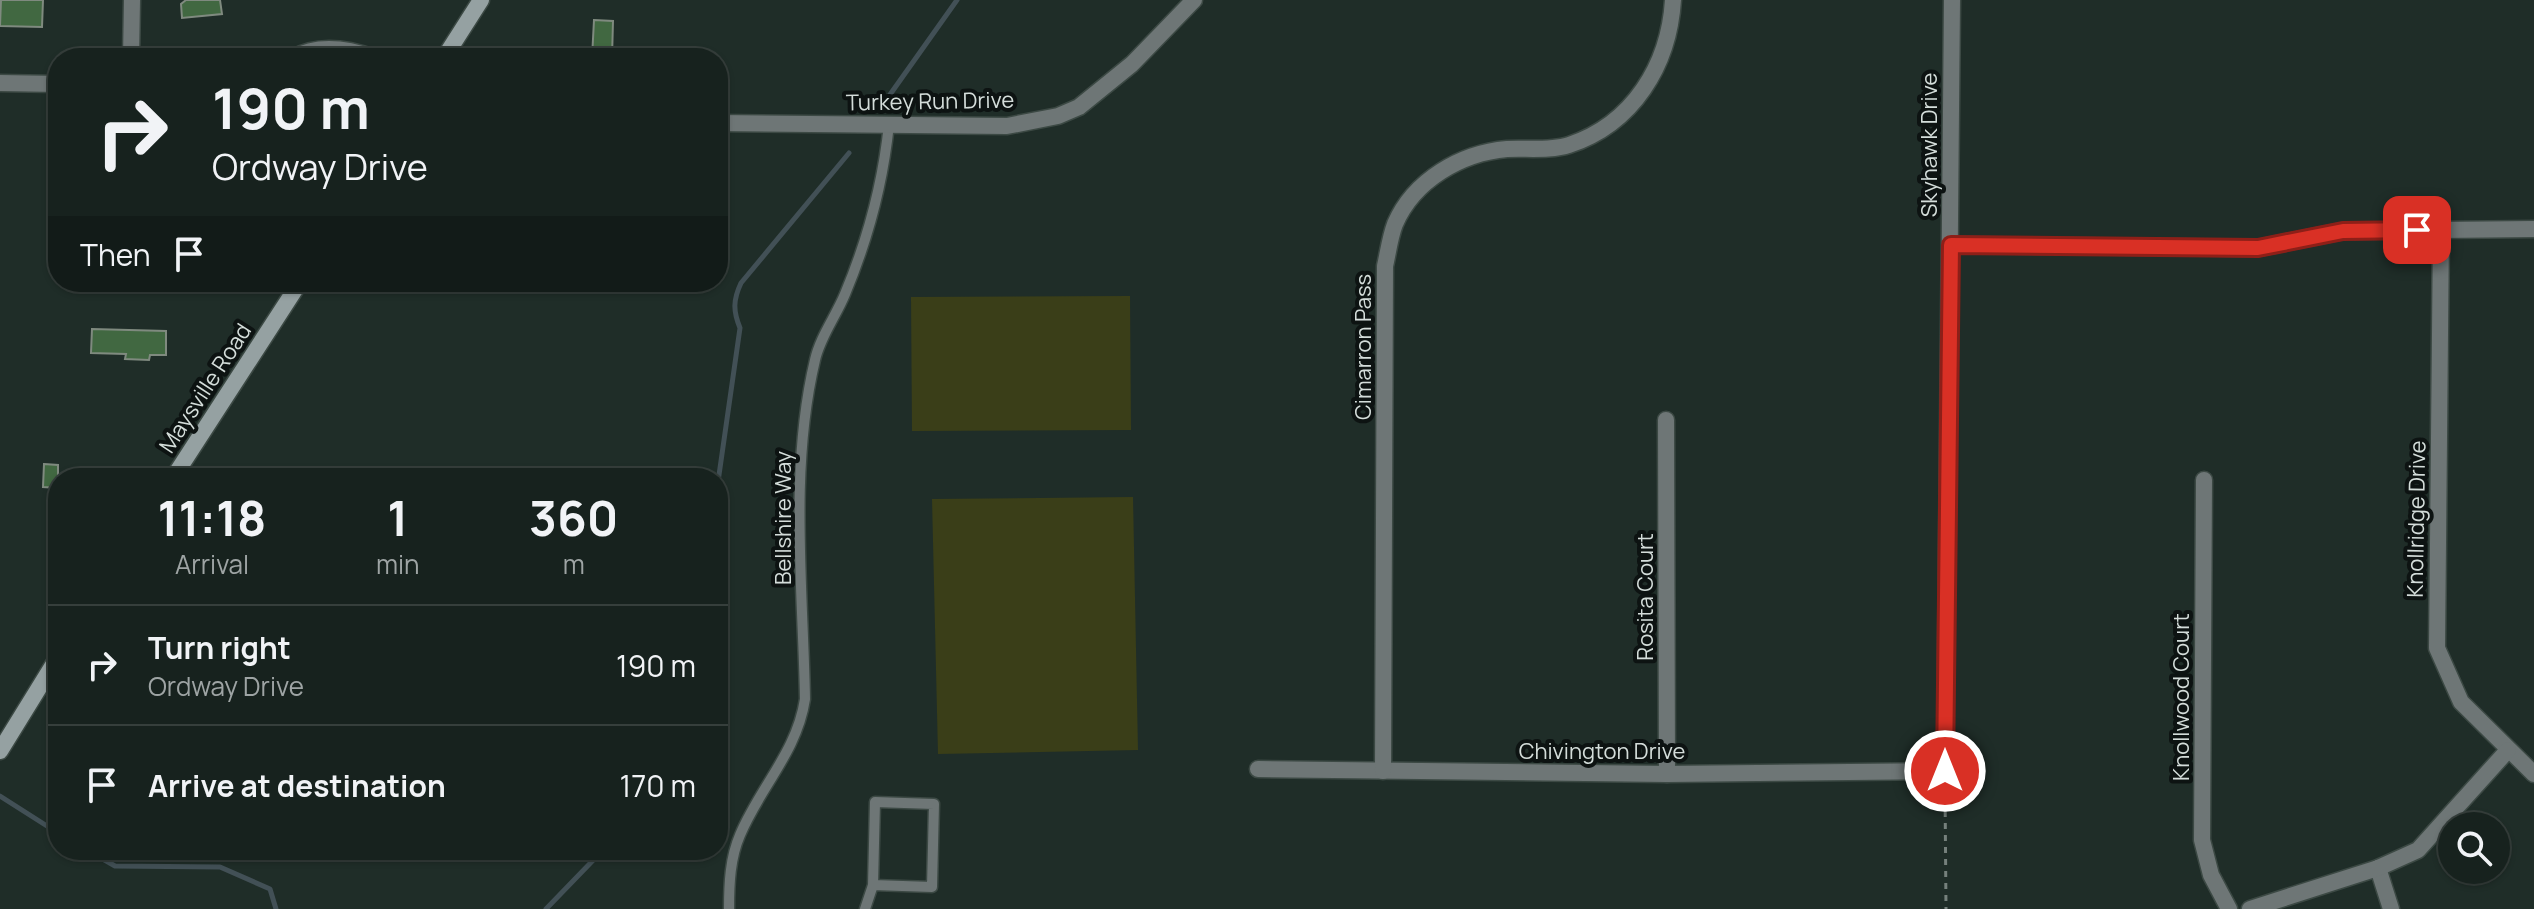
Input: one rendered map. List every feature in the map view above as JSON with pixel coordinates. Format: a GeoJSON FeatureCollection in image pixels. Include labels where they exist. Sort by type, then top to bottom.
{"type":"FeatureCollection","features":[{"type":"Feature","properties":{"kind":"main road"},"geometry":{"type":"LineString","coordinates":[[450,48],[481,0]]}},
{"type":"Feature","properties":{"kind":"main road","name":"Maysville Road"},"geometry":{"type":"LineString","coordinates":[[179,468],[294,292]]}},
{"type":"Feature","properties":{"kind":"main road"},"geometry":{"type":"LineString","coordinates":[[4,743],[48,673]]}},
{"type":"Feature","properties":{"kind":"street"},"geometry":{"type":"LineString","coordinates":[[131,48],[132,0]]}},
{"type":"Feature","properties":{"kind":"street","name":"Turkey Run Drive"},"geometry":{"type":"LineString","coordinates":[[728,123],[1007,126],[1058,116],[1079,107],[1132,64],[1194,0]]}},
{"type":"Feature","properties":{"kind":"street","name":"Cimarron Pass"},"geometry":{"type":"LineString","coordinates":[[1383,771],[1385,266],[1395,224],[1417,191],[1456,161],[1504,150],[1567,146],[1612,121],[1633,104],[1656,72],[1671,23],[1673,0]]}},
{"type":"Feature","properties":{"kind":"street","name":"Skyhawk Drive"},"geometry":{"type":"LineString","coordinates":[[1945,771],[1952,0]]}},
{"type":"Feature","properties":{"kind":"street"},"geometry":{"type":"LineString","coordinates":[[0,83],[48,84]]}},
{"type":"Feature","properties":{"kind":"street","name":"Knollridge Drive"},"geometry":{"type":"LineString","coordinates":[[2441,229],[2437,648],[2461,702],[2534,774]]}},
{"type":"Feature","properties":{"kind":"street"},"geometry":{"type":"LineString","coordinates":[[1951,245],[2258,248],[2343,231],[2534,229]]}},
{"type":"Feature","properties":{"kind":"street","name":"Rosita Court"},"geometry":{"type":"LineString","coordinates":[[1666,420],[1667,774]]}},
{"type":"Feature","properties":{"kind":"street","name":"Knollwood Court"},"geometry":{"type":"LineString","coordinates":[[2204,480],[2202,840],[2211,875],[2229,909]]}},
{"type":"Feature","properties":{"kind":"street"},"geometry":{"type":"LineString","coordinates":[[2250,909],[2378,868],[2418,850],[2508,750]]}},
{"type":"Feature","properties":{"kind":"street","name":"Chivington Drive"},"geometry":{"type":"LineString","coordinates":[[1258,769],[1667,774],[1945,771]]}},
{"type":"Feature","properties":{"kind":"street"},"geometry":{"type":"LineString","coordinates":[[2378,868],[2391,909]]}},
{"type":"Feature","properties":{"kind":"lane","name":"Bellshire Way"},"geometry":{"type":"LineString","coordinates":[[729,909],[731,865],[740,835],[801,724],[805,699],[801,476],[810,381],[816,355],[846,292],[879,193],[889,124]]}},
{"type":"Feature","properties":{"kind":"lane"},"geometry":{"type":"LineString","coordinates":[[865,909],[873,885],[875,802],[934,804],[932,887],[873,885]]}},
{"type":"Feature","properties":{"kind":"path"},"geometry":{"type":"LineString","coordinates":[[1945,771],[1946,909]]}},
{"type":"Feature","properties":{"kind":"green space"},"geometry":{"type":"Polygon","coordinates":[[[1130,296],[1131,430],[912,431],[911,297],[1130,296]]]}},
{"type":"Feature","properties":{"kind":"green space"},"geometry":{"type":"Polygon","coordinates":[[[1133,497],[1138,750],[938,754],[932,499],[1133,497]]]}},
{"type":"Feature","properties":{"kind":"building"},"geometry":{"type":"Polygon","coordinates":[[[1,0],[43,0],[42,27],[0,26],[1,0]]]}},
{"type":"Feature","properties":{"kind":"building"},"geometry":{"type":"Polygon","coordinates":[[[186,0],[220,0],[222,14],[182,18],[181,4],[186,0]]]}},
{"type":"Feature","properties":{"kind":"building"},"geometry":{"type":"Polygon","coordinates":[[[594,20],[613,21],[612,48],[593,48],[594,20]]]}},
{"type":"Feature","properties":{"kind":"building"},"geometry":{"type":"Polygon","coordinates":[[[92,329],[166,331],[166,355],[150,355],[149,360],[125,359],[126,354],[91,353],[92,329]]]}},
{"type":"Feature","properties":{"kind":"building"},"geometry":{"type":"Polygon","coordinates":[[[44,464],[58,465],[58,468],[48,468],[48,487],[43,487],[44,464]]]}},
{"type":"Feature","properties":{"kind":"waterway"},"geometry":{"type":"LineString","coordinates":[[889,96],[957,0]]}},
{"type":"Feature","properties":{"kind":"waterway"},"geometry":{"type":"LineString","coordinates":[[720,468],[740,328],[735,306],[738,289],[849,153]]}},
{"type":"Feature","properties":{"kind":"waterway"},"geometry":{"type":"LineString","coordinates":[[0,796],[48,827]]}},
{"type":"Feature","properties":{"kind":"waterway"},"geometry":{"type":"LineString","coordinates":[[104,860],[115,866],[220,867],[270,889],[276,909]]}},
{"type":"Feature","properties":{"kind":"waterway"},"geometry":{"type":"LineString","coordinates":[[546,909],[593,860]]}},
{"type":"Feature","properties":{"kind":"route"},"geometry":{"type":"LineString","coordinates":[[1945,771],[1951,245],[2258,248],[2343,231],[2417,230]]}}]}
